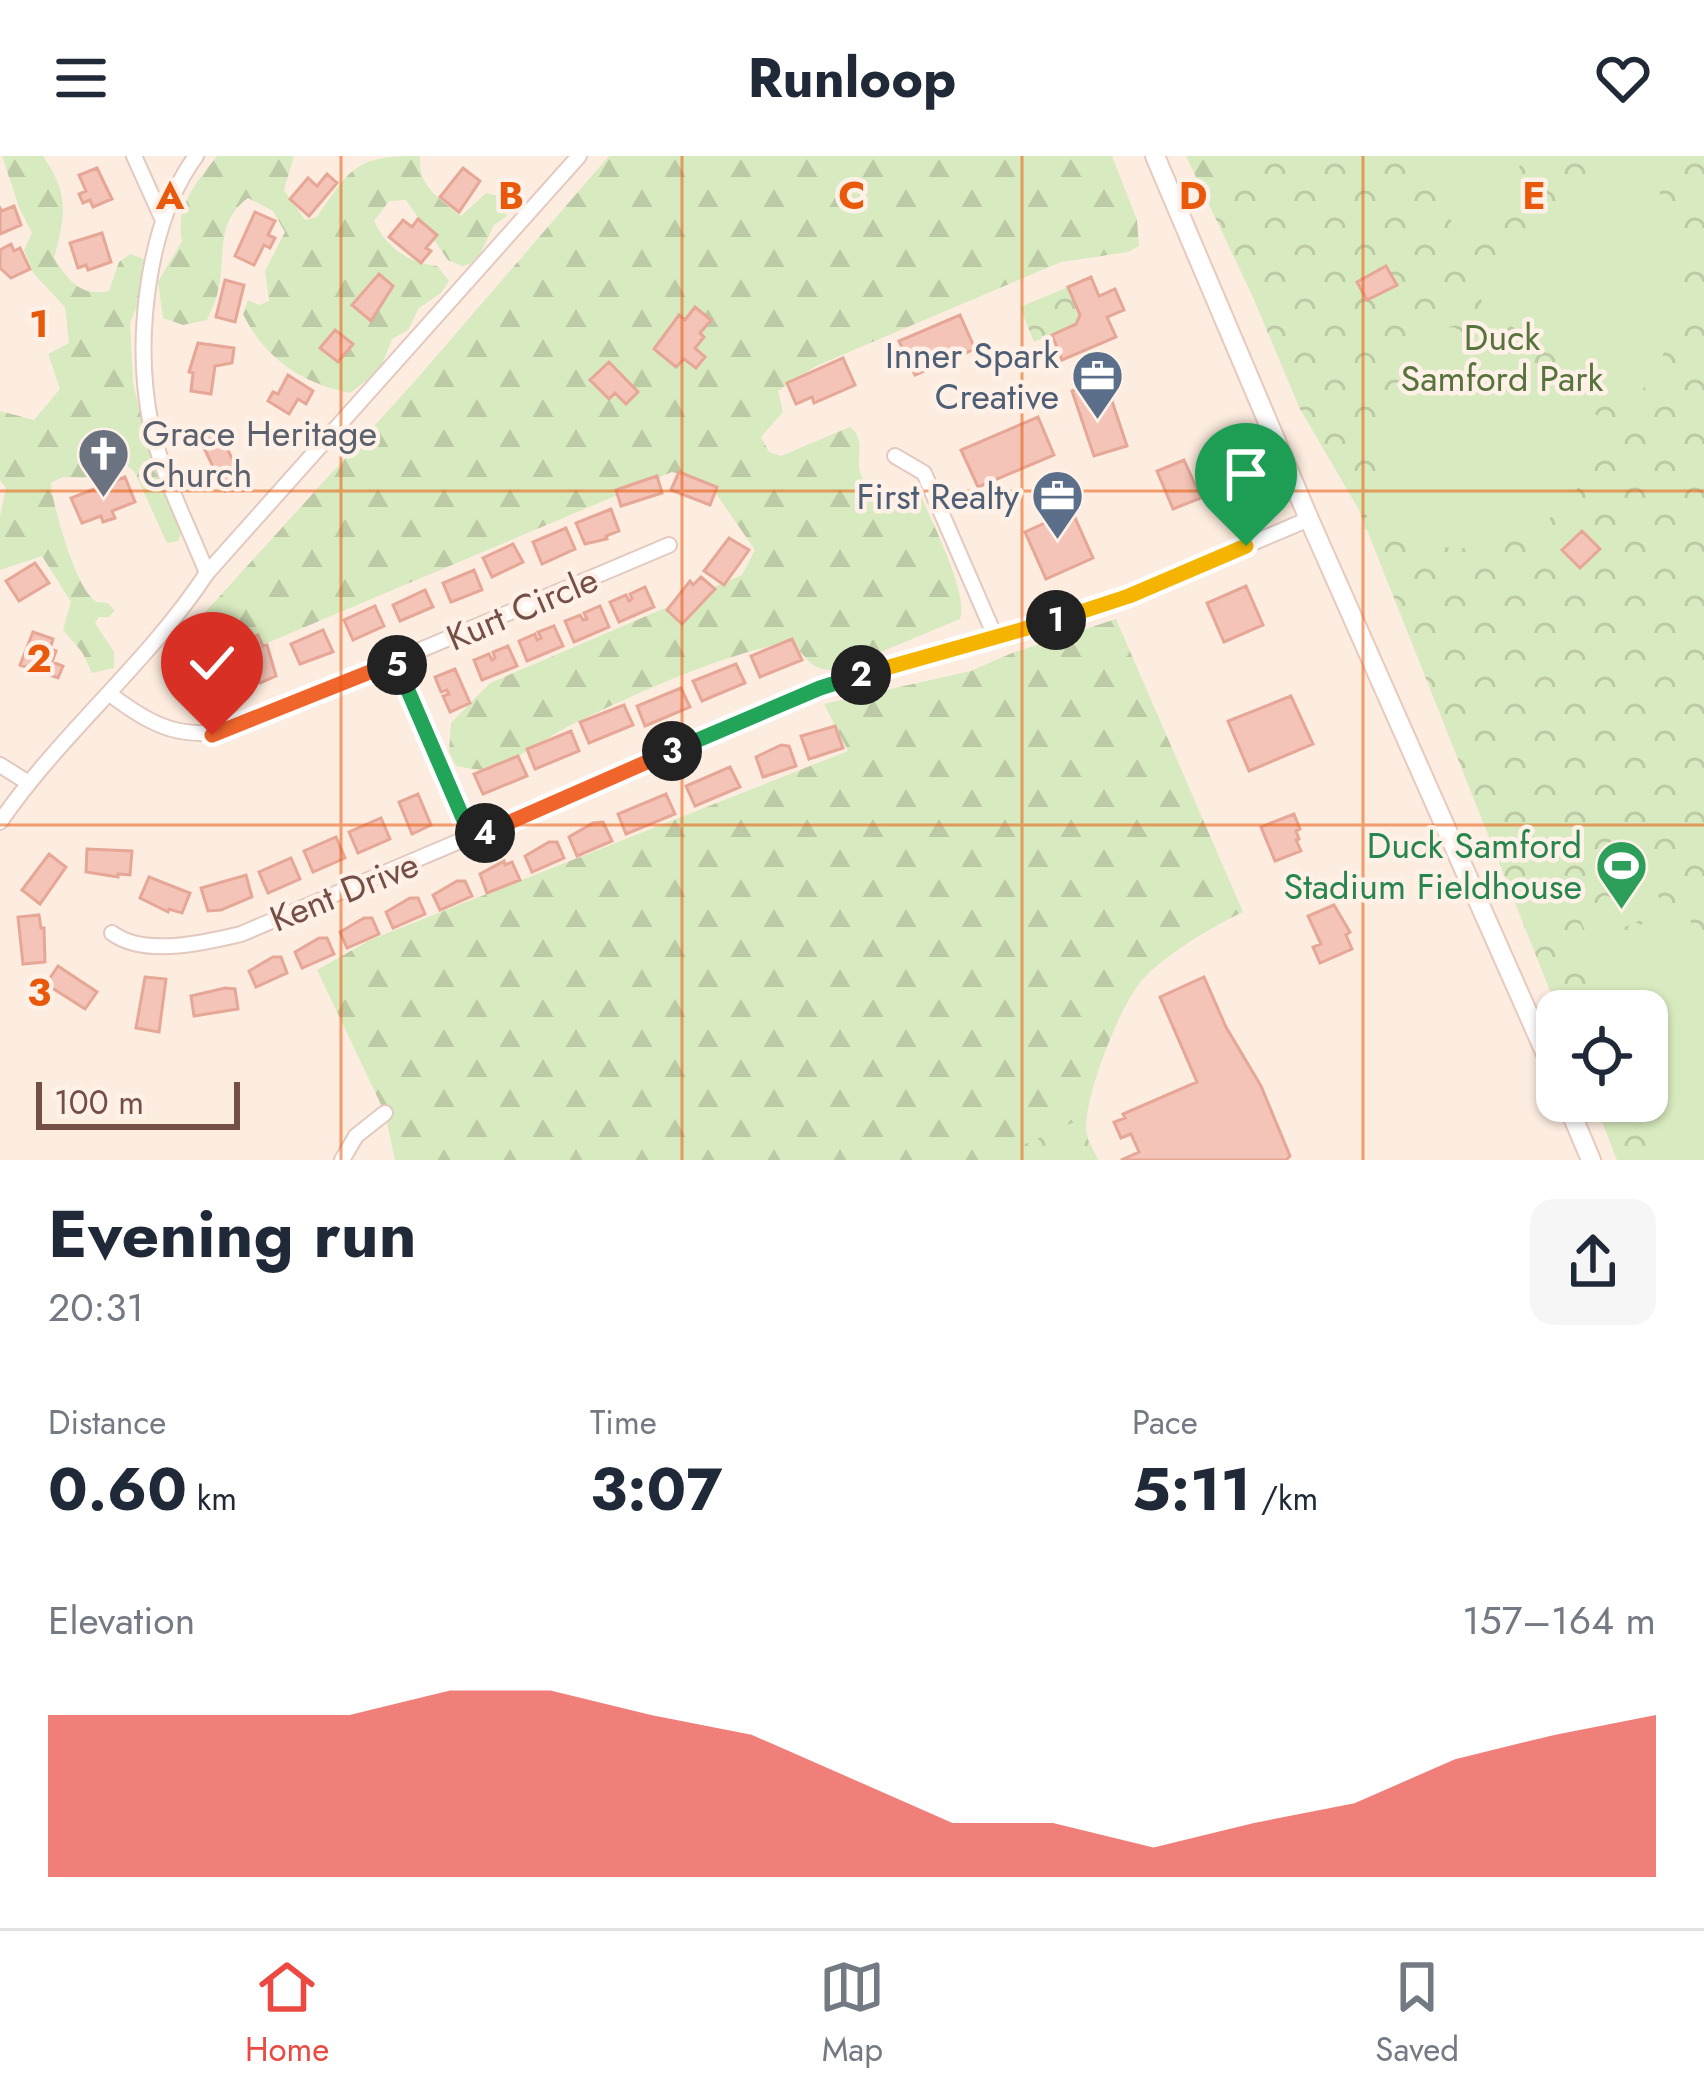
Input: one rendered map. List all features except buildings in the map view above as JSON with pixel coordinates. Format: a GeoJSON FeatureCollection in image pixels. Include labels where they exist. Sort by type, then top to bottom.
{"type":"FeatureCollection","features":[{"type":"Feature","properties":{"kind":"main road"},"geometry":{"type":"LineString","coordinates":[[1155,156],[1309,519],[1536,1032]]}},
{"type":"Feature","properties":{"kind":"main road"},"geometry":{"type":"LineString","coordinates":[[1575,1122],[1592,1160]]}},
{"type":"Feature","properties":{"kind":"street"},"geometry":{"type":"LineString","coordinates":[[134,156],[162,218]]}},
{"type":"Feature","properties":{"kind":"street"},"geometry":{"type":"LineString","coordinates":[[196,156],[162,218],[150,281],[145,379],[151,426],[165,472],[207,573]]}},
{"type":"Feature","properties":{"kind":"street"},"geometry":{"type":"LineString","coordinates":[[0,822],[27,782],[110,694],[207,573],[579,156]]}},
{"type":"Feature","properties":{"kind":"street"},"geometry":{"type":"LineString","coordinates":[[895,456],[924,473],[995,636]]}},
{"type":"Feature","properties":{"kind":"street","name":"Kent Drive"},"geometry":{"type":"LineString","coordinates":[[112,933],[133,944],[176,944],[241,934],[820,688],[1129,596],[1309,519]]}},
{"type":"Feature","properties":{"kind":"street","name":"Kurt Circle"},"geometry":{"type":"LineString","coordinates":[[110,694],[161,728],[212,735],[669,545]]}},
{"type":"Feature","properties":{"kind":"street"},"geometry":{"type":"LineString","coordinates":[[395,662],[472,839]]}},
{"type":"Feature","properties":{"kind":"street"},"geometry":{"type":"LineString","coordinates":[[0,765],[27,782]]}},
{"type":"Feature","properties":{"kind":"street"},"geometry":{"type":"LineString","coordinates":[[342,1160],[356,1136],[386,1113]]}},
{"type":"Feature","properties":{"kind":"green space"},"geometry":{"type":"Polygon","coordinates":[[[2,156],[43,156],[51,169],[63,205],[54,258],[76,285],[109,291],[119,262],[130,254],[144,259],[141,297],[130,323],[133,383],[148,446],[181,531],[179,541],[167,543],[134,471],[120,461],[89,478],[63,477],[51,483],[77,574],[92,599],[114,610],[95,623],[114,652],[114,668],[92,673],[63,630],[71,602],[42,556],[0,570],[0,516],[6,488],[0,480],[0,411],[34,420],[60,389],[48,354],[69,343],[65,307],[34,274],[24,250],[32,233],[2,156]]]}},
{"type":"Feature","properties":{"kind":"green space"},"geometry":{"type":"Polygon","coordinates":[[[217,156],[294,156],[284,190],[305,220],[317,217],[358,167],[382,158],[420,156],[426,184],[461,216],[486,193],[503,197],[507,216],[494,225],[476,262],[462,266],[448,260],[406,200],[389,201],[374,221],[385,239],[407,257],[437,266],[449,281],[419,308],[408,330],[392,339],[380,370],[350,393],[316,383],[287,367],[262,344],[243,314],[248,300],[259,305],[269,301],[265,271],[285,232],[273,211],[248,198],[226,229],[218,291],[207,320],[183,325],[163,318],[158,282],[182,241],[182,216],[189,196],[217,156]]]}},
{"type":"Feature","properties":{"kind":"green space"},"geometry":{"type":"Polygon","coordinates":[[[609,156],[1112,156],[1137,220],[1139,246],[1128,252],[1061,262],[816,366],[778,391],[783,412],[761,437],[769,452],[781,456],[850,427],[859,440],[859,467],[865,481],[878,489],[920,493],[954,576],[960,619],[840,669],[817,667],[787,644],[751,651],[615,704],[495,767],[456,766],[449,752],[451,723],[490,683],[742,575],[755,550],[708,482],[672,472],[182,679],[172,677],[170,657],[180,640],[415,381],[609,156]]]}},
{"type":"Feature","properties":{"kind":"green space"},"geometry":{"type":"Polygon","coordinates":[[[1186,156],[1278,156],[1202,190],[1186,156]]]}},
{"type":"Feature","properties":{"kind":"green space","name":"Duck Samford Park"},"geometry":{"type":"Polygon","coordinates":[[[1278,156],[1704,156],[1704,1160],[1617,1160],[1602,1122],[1668,1122],[1668,990],[1550,990],[1359,510],[1300,409],[1202,190],[1278,156]]]}},
{"type":"Feature","properties":{"kind":"green space"},"geometry":{"type":"Polygon","coordinates":[[[1407,156],[1522,156],[1501,203],[1462,237],[1407,156]]]}},
{"type":"Feature","properties":{"kind":"green space"},"geometry":{"type":"Polygon","coordinates":[[[1625,156],[1635,156],[1671,218],[1682,280],[1668,343],[1632,404],[1482,307],[1480,284],[1625,156]]]}},
{"type":"Feature","properties":{"kind":"green space"},"geometry":{"type":"Polygon","coordinates":[[[1068,287],[1080,315],[1076,324],[1034,342],[1020,307],[1068,287]]]}},
{"type":"Feature","properties":{"kind":"green space"},"geometry":{"type":"Polygon","coordinates":[[[1453,327],[1615,426],[1592,468],[1543,524],[1515,539],[1484,547],[1449,548],[1364,529],[1407,348],[1428,331],[1453,327]]]}},
{"type":"Feature","properties":{"kind":"green space"},"geometry":{"type":"Polygon","coordinates":[[[1116,619],[1243,912],[1176,951],[1134,991],[1104,1054],[1090,1101],[1087,1134],[1098,1160],[395,1160],[385,1113],[317,970],[370,940],[848,751],[824,704],[971,671],[1116,619]]]}},
{"type":"Feature","properties":{"kind":"green space","name":"Duck Samford Stadium Fieldhouse"},"geometry":{"type":"Polygon","coordinates":[[[1653,883],[1664,910],[1590,942],[1578,915],[1628,889],[1630,893],[1653,883]]]}},
{"type":"Feature","properties":{"kind":"green space"},"geometry":{"type":"Polygon","coordinates":[[[1684,906],[1704,953],[1704,1160],[1670,1160],[1654,1122],[1668,1122],[1668,990],[1598,990],[1581,950],[1684,906]]]}},
{"type":"Feature","properties":{"kind":"green space"},"geometry":{"type":"Polygon","coordinates":[[[1079,1120],[1097,1160],[990,1160],[1079,1120]]]}},
{"type":"Feature","properties":{"kind":"place","name":"Inner Spark Creative"},"geometry":{"type":"Point","coordinates":[1098,422]}},
{"type":"Feature","properties":{"kind":"place","name":"Grace Heritage Church"},"geometry":{"type":"Point","coordinates":[103,500]}},
{"type":"Feature","properties":{"kind":"place","name":"First Realty"},"geometry":{"type":"Point","coordinates":[1058,542]}},
{"type":"Feature","properties":{"kind":"place","name":"Duck Samford Stadium Fieldhouse"},"geometry":{"type":"Point","coordinates":[1621,912]}},
{"type":"Feature","properties":{"kind":"route"},"geometry":{"type":"LineString","coordinates":[[212,735],[395,662],[472,839],[820,688],[1129,596],[1246,546]]}}]}
